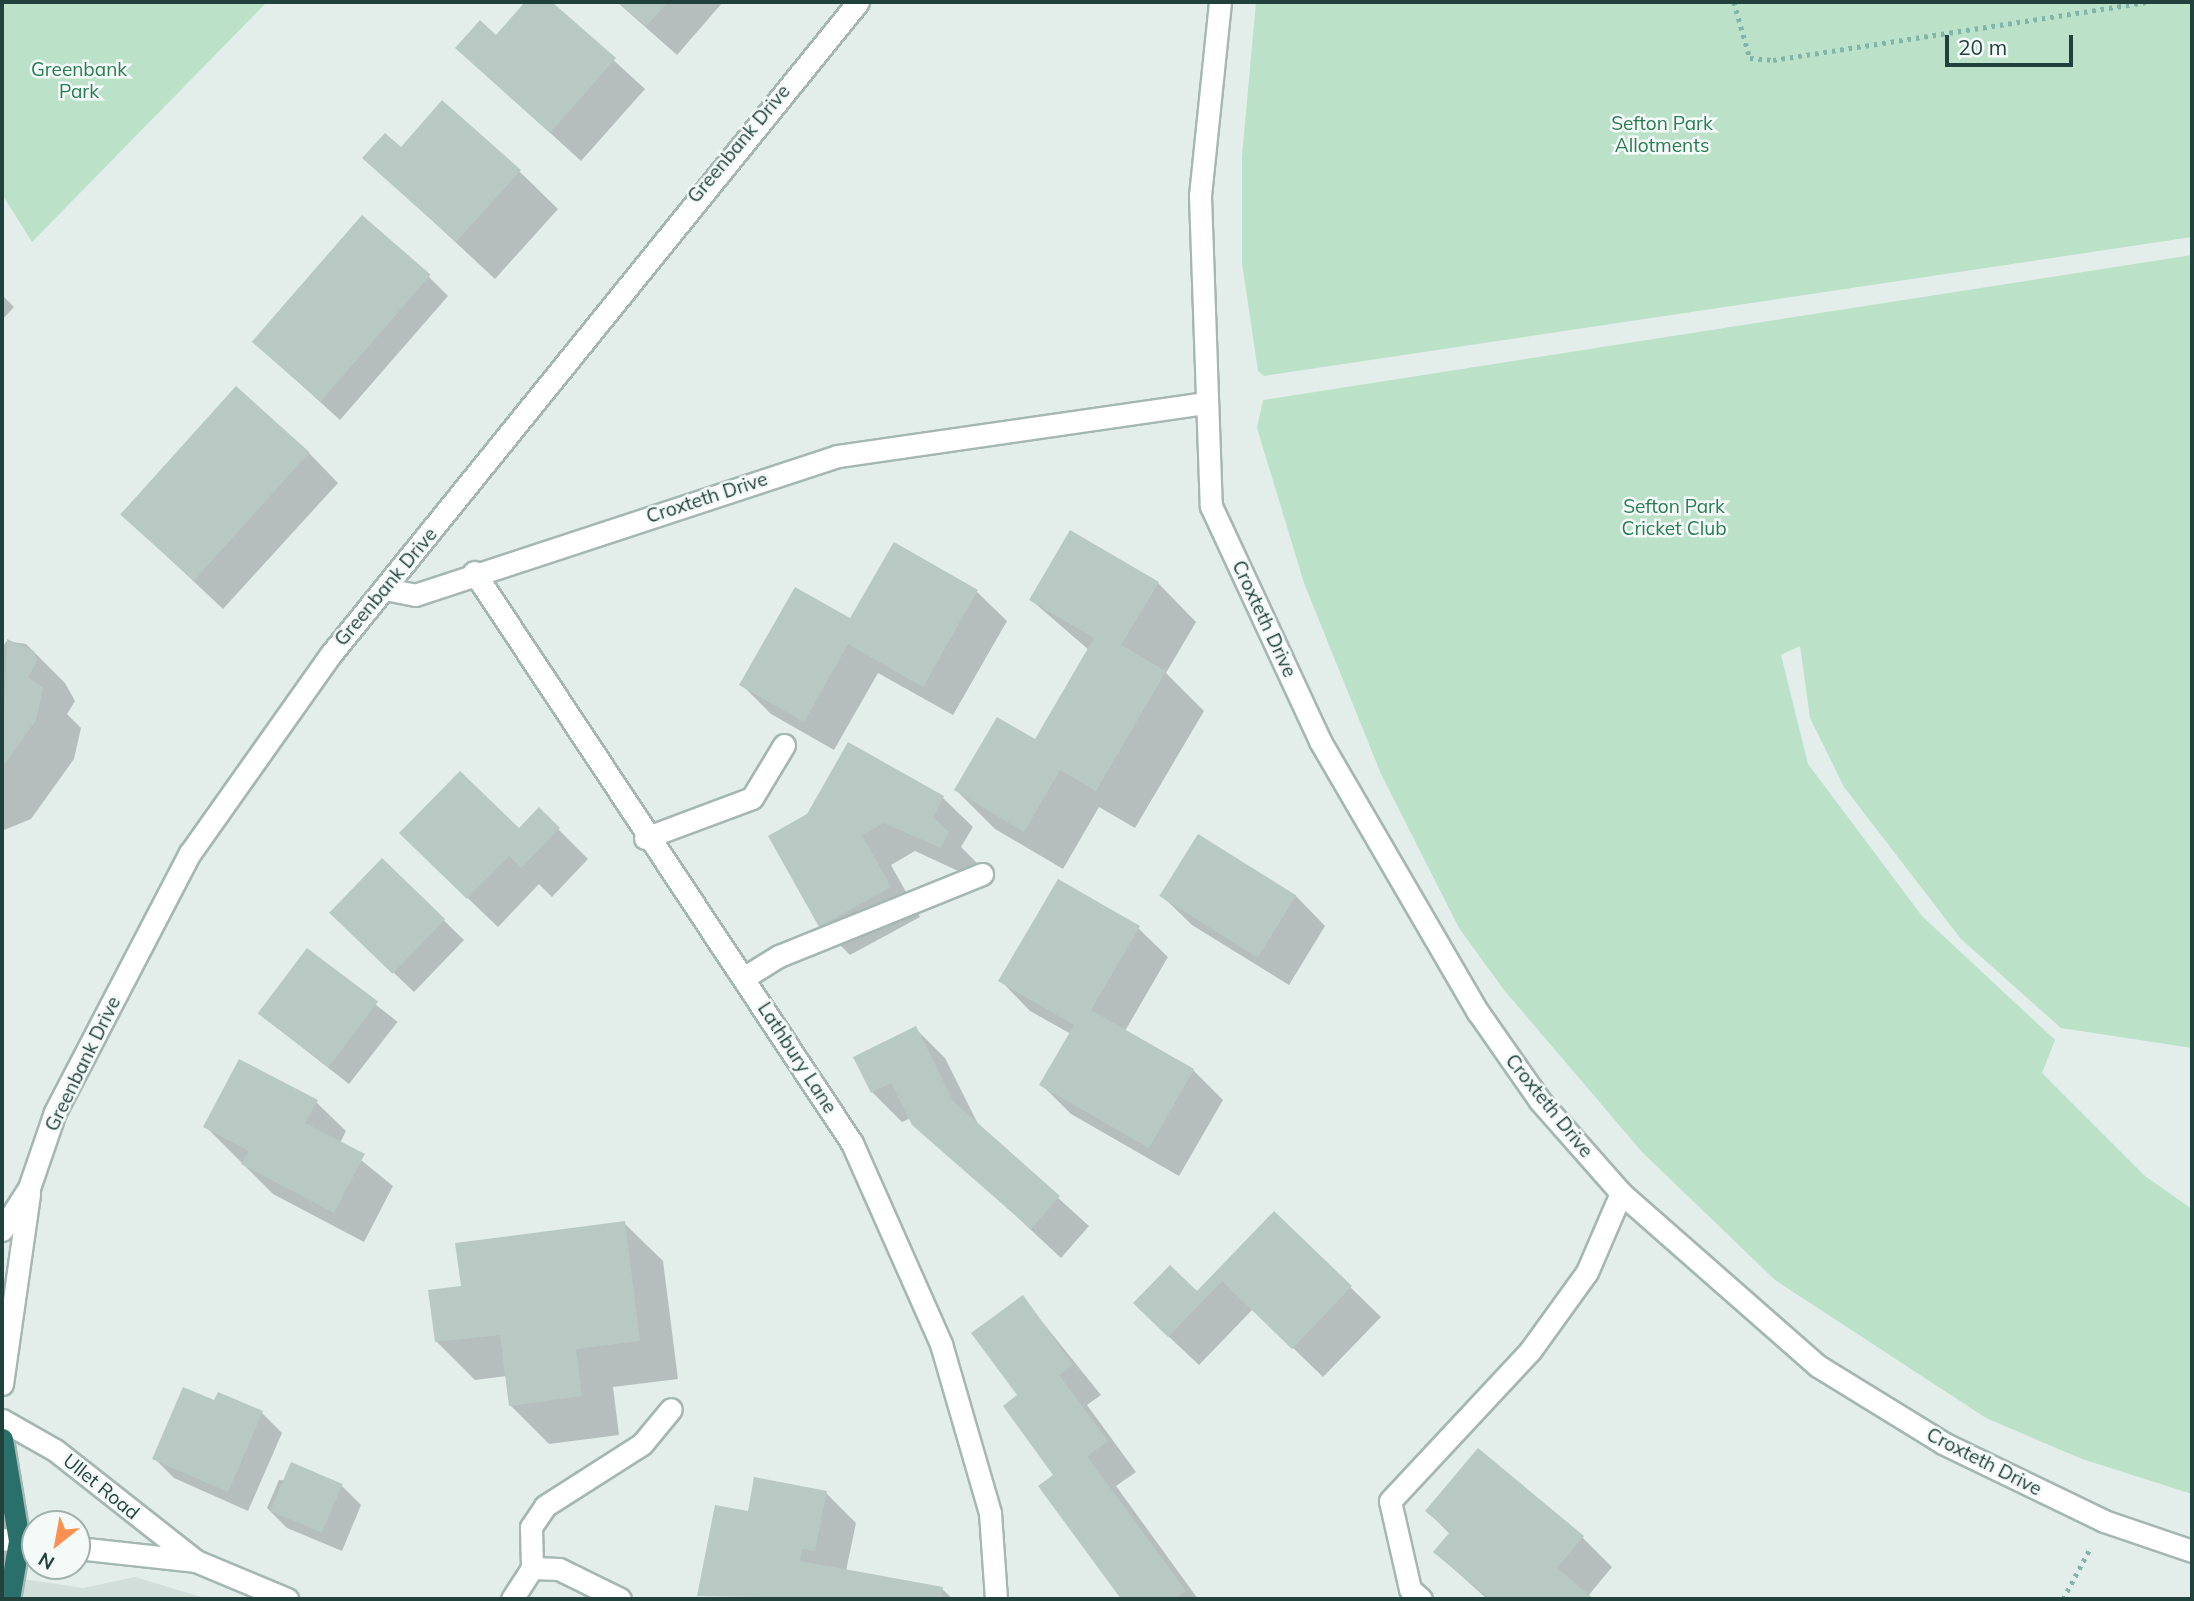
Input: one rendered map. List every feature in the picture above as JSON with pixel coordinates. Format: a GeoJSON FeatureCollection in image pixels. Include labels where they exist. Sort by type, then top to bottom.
{"type":"FeatureCollection","features":[{"type":"Feature","properties":{"kind":"highway"},"geometry":{"type":"LineString","coordinates":[[2,1439],[19,1541],[9,1599]]}},
{"type":"Feature","properties":{"kind":"street","name":"Greenbank Drive"},"geometry":{"type":"LineString","coordinates":[[2,1230],[29,1188],[55,1112],[190,853],[384,589],[693,199],[858,2]]}},
{"type":"Feature","properties":{"kind":"street","name":"Croxteth Drive"},"geometry":{"type":"LineString","coordinates":[[1220,2],[1200,196],[1204,403],[1212,506],[1320,741],[1478,1012],[1539,1101],[1621,1193],[1818,1366],[1943,1443],[2104,1521],[2192,1551]]}},
{"type":"Feature","properties":{"kind":"street","name":"Croxteth Drive"},"geometry":{"type":"LineString","coordinates":[[384,589],[415,594],[474,572],[838,456],[1204,403]]}},
{"type":"Feature","properties":{"kind":"street","name":"Lathbury Lane"},"geometry":{"type":"LineString","coordinates":[[474,572],[645,838],[745,977],[852,1143],[941,1344],[990,1513],[996,1599]]}},
{"type":"Feature","properties":{"kind":"street"},"geometry":{"type":"LineString","coordinates":[[645,838],[752,798],[784,745]]}},
{"type":"Feature","properties":{"kind":"street"},"geometry":{"type":"LineString","coordinates":[[745,977],[779,956],[982,874]]}},
{"type":"Feature","properties":{"kind":"street"},"geometry":{"type":"LineString","coordinates":[[2,1384],[29,1188]]}},
{"type":"Feature","properties":{"kind":"street"},"geometry":{"type":"LineString","coordinates":[[1422,1599],[1410,1589],[1390,1501],[1530,1351],[1587,1272],[1621,1193]]}},
{"type":"Feature","properties":{"kind":"street"},"geometry":{"type":"LineString","coordinates":[[513,1599],[532,1568],[531,1527],[545,1506],[642,1444],[671,1409]]}},
{"type":"Feature","properties":{"kind":"street","name":"Ullet Road"},"geometry":{"type":"LineString","coordinates":[[2,1420],[55,1450],[196,1561],[288,1599]]}},
{"type":"Feature","properties":{"kind":"street","name":"Ullet Road"},"geometry":{"type":"LineString","coordinates":[[91,1550],[196,1561]]}},
{"type":"Feature","properties":{"kind":"street"},"geometry":{"type":"LineString","coordinates":[[532,1568],[559,1569],[620,1599]]}},
{"type":"Feature","properties":{"kind":"path"},"geometry":{"type":"LineString","coordinates":[[1734,2],[1751,58],[1773,60],[2146,2]]}},
{"type":"Feature","properties":{"kind":"path"},"geometry":{"type":"LineString","coordinates":[[2063,1599],[2104,1521]]}},
{"type":"Feature","properties":{"kind":"shaded area"},"geometry":{"type":"Polygon","coordinates":[[[2,1576],[83,1588],[135,1577],[208,1599],[2,1599],[2,1576]]]}},
{"type":"Feature","properties":{"kind":"green space","name":"Greenbank Park"},"geometry":{"type":"Polygon","coordinates":[[[2,2],[267,2],[32,242],[2,194],[2,2]]]}},
{"type":"Feature","properties":{"kind":"green space","name":"Sefton Park Allotments"},"geometry":{"type":"Polygon","coordinates":[[[1256,2],[2192,2],[2192,237],[1264,376],[1258,371],[1242,263],[1242,156],[1256,2]]]}},
{"type":"Feature","properties":{"kind":"green space","name":"Sefton Park Cricket Club"},"geometry":{"type":"Polygon","coordinates":[[[2192,255],[2192,1048],[2061,1028],[1961,939],[1844,787],[1810,718],[1800,646],[1781,655],[1808,764],[1922,916],[2055,1040],[2042,1073],[2145,1176],[2192,1209],[2192,1494],[2082,1459],[1986,1418],[1775,1280],[1642,1152],[1504,990],[1459,928],[1381,774],[1304,583],[1257,428],[1263,400],[2192,255]]]}},
{"type":"Feature","properties":{"kind":"building"},"geometry":{"type":"Polygon","coordinates":[[[525,2],[552,2],[616,58],[550,133],[455,48],[480,20],[496,35],[525,2]]]}},
{"type":"Feature","properties":{"kind":"building"},"geometry":{"type":"Polygon","coordinates":[[[618,2],[668,2],[646,26],[618,2]]]}},
{"type":"Feature","properties":{"kind":"building"},"geometry":{"type":"Polygon","coordinates":[[[442,100],[521,170],[456,242],[362,158],[385,133],[401,147],[442,100]]]}},
{"type":"Feature","properties":{"kind":"building"},"geometry":{"type":"Polygon","coordinates":[[[362,215],[431,275],[320,401],[252,342],[362,215]]]}},
{"type":"Feature","properties":{"kind":"building"},"geometry":{"type":"Polygon","coordinates":[[[236,386],[310,452],[194,581],[120,515],[236,386]]]}},
{"type":"Feature","properties":{"kind":"building"},"geometry":{"type":"Polygon","coordinates":[[[1070,530],[1159,582],[1121,645],[1166,671],[1096,791],[1060,770],[1024,832],[954,790],[997,717],[1035,739],[1094,638],[1029,600],[1070,530]]]}},
{"type":"Feature","properties":{"kind":"building"},"geometry":{"type":"Polygon","coordinates":[[[894,542],[978,590],[923,687],[848,644],[804,722],[739,685],[795,587],[850,618],[894,542]]]}},
{"type":"Feature","properties":{"kind":"building"},"geometry":{"type":"Polygon","coordinates":[[[7,639],[34,651],[37,661],[28,677],[43,688],[36,720],[2,768],[7,639]]]}},
{"type":"Feature","properties":{"kind":"building"},"geometry":{"type":"Polygon","coordinates":[[[848,742],[944,796],[933,817],[949,832],[941,848],[884,823],[862,835],[891,887],[819,927],[768,836],[807,814],[848,742]]]}},
{"type":"Feature","properties":{"kind":"building"},"geometry":{"type":"Polygon","coordinates":[[[460,771],[519,828],[539,807],[560,828],[521,868],[509,856],[467,899],[399,833],[460,771]]]}},
{"type":"Feature","properties":{"kind":"building"},"geometry":{"type":"Polygon","coordinates":[[[1198,834],[1296,895],[1258,957],[1159,896],[1198,834]]]}},
{"type":"Feature","properties":{"kind":"building"},"geometry":{"type":"Polygon","coordinates":[[[382,858],[445,919],[393,974],[329,913],[382,858]]]}},
{"type":"Feature","properties":{"kind":"building"},"geometry":{"type":"Polygon","coordinates":[[[1058,879],[1140,926],[1091,1010],[1194,1069],[1149,1148],[1039,1085],[1074,1025],[998,981],[1058,879]]]}},
{"type":"Feature","properties":{"kind":"building"},"geometry":{"type":"Polygon","coordinates":[[[307,948],[378,1002],[329,1067],[258,1013],[307,948]]]}},
{"type":"Feature","properties":{"kind":"building"},"geometry":{"type":"Polygon","coordinates":[[[916,1026],[953,1101],[1060,1196],[1031,1229],[912,1125],[891,1083],[871,1093],[853,1057],[916,1026]]]}},
{"type":"Feature","properties":{"kind":"building"},"geometry":{"type":"Polygon","coordinates":[[[239,1059],[318,1100],[305,1123],[365,1154],[334,1213],[241,1164],[249,1151],[203,1127],[239,1059]]]}},
{"type":"Feature","properties":{"kind":"building"},"geometry":{"type":"Polygon","coordinates":[[[1274,1211],[1352,1286],[1292,1349],[1222,1281],[1168,1337],[1133,1303],[1170,1265],[1197,1291],[1274,1211]]]}},
{"type":"Feature","properties":{"kind":"building"},"geometry":{"type":"Polygon","coordinates":[[[625,1221],[640,1341],[576,1349],[582,1396],[509,1406],[500,1335],[435,1342],[428,1290],[461,1286],[455,1243],[625,1221]]]}},
{"type":"Feature","properties":{"kind":"building"},"geometry":{"type":"Polygon","coordinates":[[[1023,1295],[1073,1365],[1059,1375],[1108,1441],[1087,1456],[1186,1591],[1175,1599],[1121,1599],[1038,1486],[1053,1475],[1003,1406],[1017,1395],[971,1333],[1023,1295]]]}},
{"type":"Feature","properties":{"kind":"building"},"geometry":{"type":"Polygon","coordinates":[[[183,1387],[214,1400],[218,1392],[263,1411],[228,1492],[152,1459],[183,1387]]]}},
{"type":"Feature","properties":{"kind":"building"},"geometry":{"type":"Polygon","coordinates":[[[1478,1448],[1584,1536],[1557,1568],[1594,1599],[1490,1599],[1433,1552],[1450,1532],[1425,1511],[1478,1448]]]}},
{"type":"Feature","properties":{"kind":"building"},"geometry":{"type":"Polygon","coordinates":[[[291,1462],[343,1484],[322,1533],[270,1511],[291,1462]]]}},
{"type":"Feature","properties":{"kind":"building"},"geometry":{"type":"Polygon","coordinates":[[[754,1477],[827,1491],[815,1551],[802,1549],[800,1561],[943,1587],[941,1599],[697,1596],[715,1505],[748,1511],[754,1477]]]}}]}
